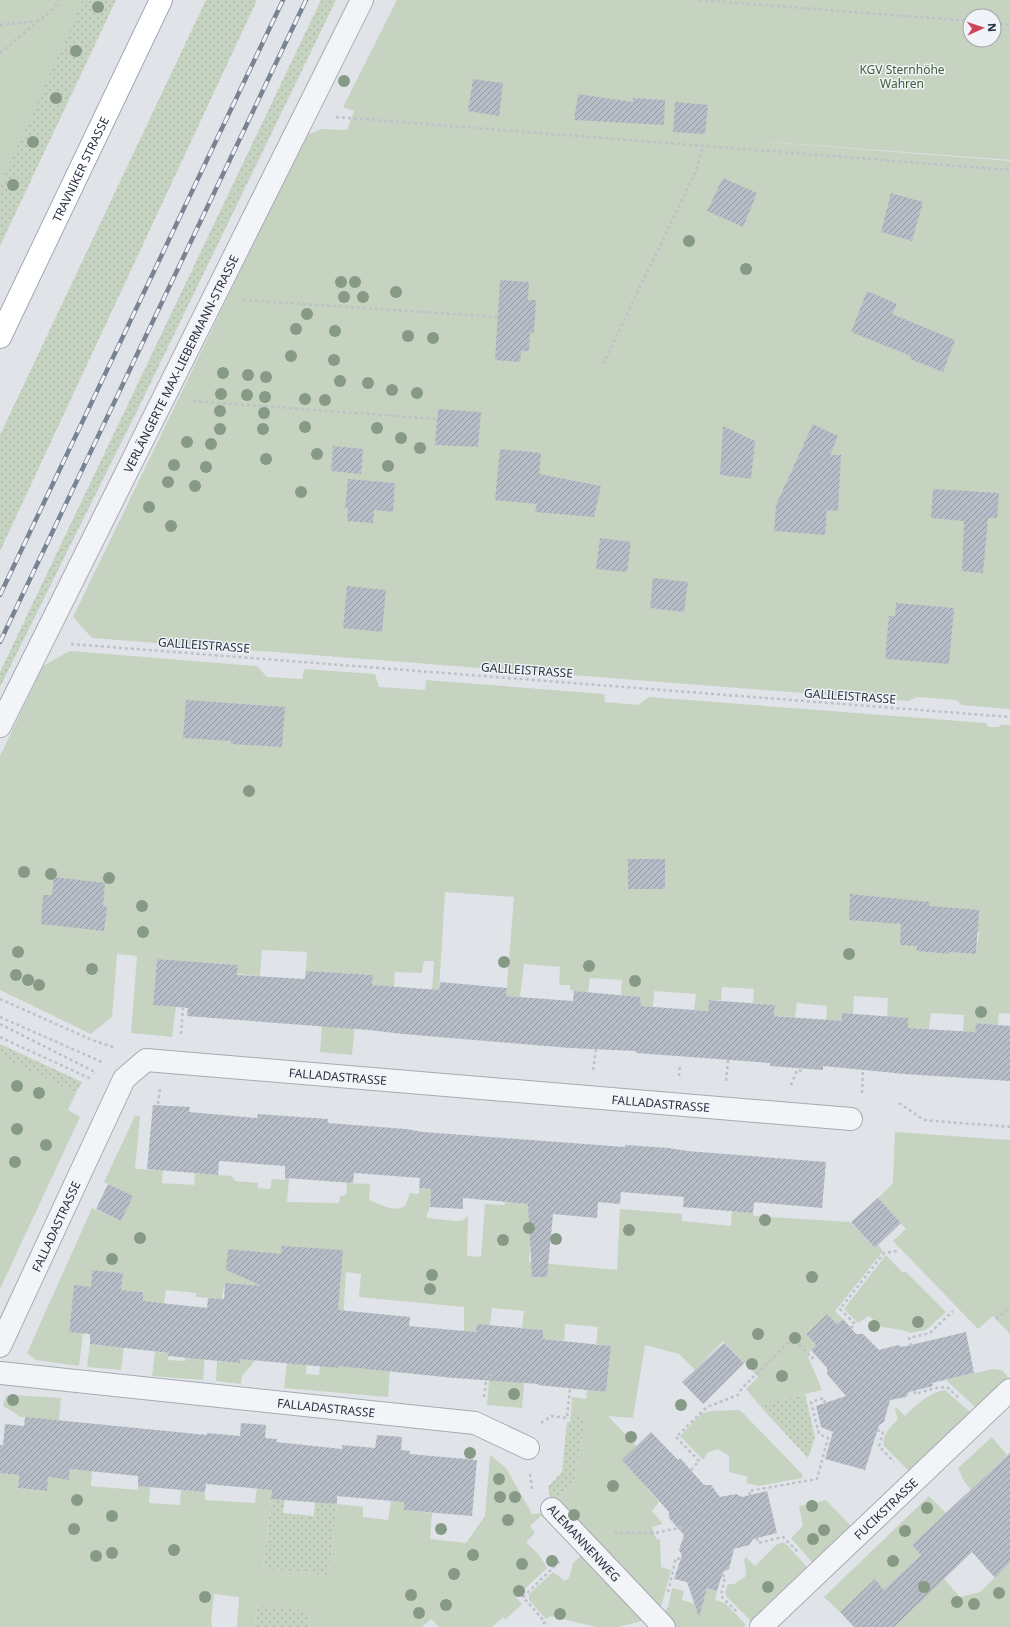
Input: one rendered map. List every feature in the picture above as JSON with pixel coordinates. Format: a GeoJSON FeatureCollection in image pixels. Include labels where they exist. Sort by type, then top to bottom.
{"type":"FeatureCollection","features":[{"type":"Feature","properties":{"kind":"main road","name":"TRAVNIKER STRASSE"},"geometry":{"type":"LineString","coordinates":[[0,337],[160,0]]}},
{"type":"Feature","properties":{"kind":"street","name":"VERLÄNGERTE MAX-LIEBERMANN-STRASSE"},"geometry":{"type":"LineString","coordinates":[[0,726],[362,0]]}},
{"type":"Feature","properties":{"kind":"street","name":"FALLADASTRASSE"},"geometry":{"type":"LineString","coordinates":[[0,1346],[124,1079],[146,1060],[852,1119]]}},
{"type":"Feature","properties":{"kind":"street","name":"FALLADASTRASSE"},"geometry":{"type":"LineString","coordinates":[[0,1373],[475,1423],[528,1448]]}},
{"type":"Feature","properties":{"kind":"street","name":"FUCIKSTRASSE"},"geometry":{"type":"LineString","coordinates":[[752,1623],[1010,1390]]}},
{"type":"Feature","properties":{"kind":"street","name":"ALEMANNENWEG"},"geometry":{"type":"LineString","coordinates":[[552,1509],[660,1623]]}},
{"type":"Feature","properties":{"kind":"path"},"geometry":{"type":"LineString","coordinates":[[0,53],[53,9],[59,0]]}},
{"type":"Feature","properties":{"kind":"path"},"geometry":{"type":"LineString","coordinates":[[699,0],[962,20]]}},
{"type":"Feature","properties":{"kind":"path"},"geometry":{"type":"LineString","coordinates":[[0,25],[38,21]]}},
{"type":"Feature","properties":{"kind":"path"},"geometry":{"type":"LineString","coordinates":[[306,111],[333,116],[1010,170]]}},
{"type":"Feature","properties":{"kind":"path"},"geometry":{"type":"LineString","coordinates":[[603,364],[696,171],[703,146]]}},
{"type":"Feature","properties":{"kind":"path"},"geometry":{"type":"LineString","coordinates":[[213,298],[497,317]]}},
{"type":"Feature","properties":{"kind":"path"},"geometry":{"type":"LineString","coordinates":[[163,398],[437,419]]}},
{"type":"Feature","properties":{"kind":"path","name":"GALILEISTRASSE"},"geometry":{"type":"LineString","coordinates":[[42,641],[1010,717]]}},
{"type":"Feature","properties":{"kind":"path"},"geometry":{"type":"LineString","coordinates":[[0,999],[92,1040],[120,1049]]}},
{"type":"Feature","properties":{"kind":"path"},"geometry":{"type":"LineString","coordinates":[[182,1021],[183,1008]]}},
{"type":"Feature","properties":{"kind":"path"},"geometry":{"type":"LineString","coordinates":[[0,1016],[106,1065]]}},
{"type":"Feature","properties":{"kind":"path"},"geometry":{"type":"LineString","coordinates":[[0,1024],[95,1072],[91,1079],[0,1037]]}},
{"type":"Feature","properties":{"kind":"path"},"geometry":{"type":"LineString","coordinates":[[593,1071],[596,1049]]}},
{"type":"Feature","properties":{"kind":"path"},"geometry":{"type":"LineString","coordinates":[[726,1082],[728,1060]]}},
{"type":"Feature","properties":{"kind":"path"},"geometry":{"type":"LineString","coordinates":[[790,1089],[797,1070],[802,1071]]}},
{"type":"Feature","properties":{"kind":"path"},"geometry":{"type":"LineString","coordinates":[[861,1100],[863,1070]]}},
{"type":"Feature","properties":{"kind":"path"},"geometry":{"type":"LineString","coordinates":[[158,1104],[160,1086]]}},
{"type":"Feature","properties":{"kind":"path"},"geometry":{"type":"LineString","coordinates":[[899,1103],[924,1120],[1010,1127]]}},
{"type":"Feature","properties":{"kind":"path"},"geometry":{"type":"LineString","coordinates":[[851,1328],[855,1324],[840,1309],[884,1253],[897,1251]]}},
{"type":"Feature","properties":{"kind":"path"},"geometry":{"type":"LineString","coordinates":[[996,1319],[1010,1307]]}},
{"type":"Feature","properties":{"kind":"path"},"geometry":{"type":"LineString","coordinates":[[911,1346],[909,1338],[930,1333],[953,1311]]}},
{"type":"Feature","properties":{"kind":"path"},"geometry":{"type":"LineString","coordinates":[[691,1470],[699,1461],[676,1437],[707,1407],[738,1395],[742,1388],[793,1338],[812,1358],[815,1355]]}},
{"type":"Feature","properties":{"kind":"path"},"geometry":{"type":"LineString","coordinates":[[485,1391],[487,1375],[492,1375]]}},
{"type":"Feature","properties":{"kind":"path"},"geometry":{"type":"LineString","coordinates":[[914,1391],[915,1394],[935,1388],[947,1387],[962,1401]]}},
{"type":"Feature","properties":{"kind":"path"},"geometry":{"type":"LineString","coordinates":[[568,1407],[570,1389]]}},
{"type":"Feature","properties":{"kind":"path"},"geometry":{"type":"LineString","coordinates":[[750,1495],[749,1491],[817,1479],[828,1438],[819,1434],[810,1402],[824,1398],[824,1404]]}},
{"type":"Feature","properties":{"kind":"path"},"geometry":{"type":"LineString","coordinates":[[877,1430],[883,1432],[879,1446],[895,1462]]}},
{"type":"Feature","properties":{"kind":"path","name":"ALEMANNENWEG"},"geometry":{"type":"LineString","coordinates":[[528,1448],[532,1488],[552,1509]]}},
{"type":"Feature","properties":{"kind":"path"},"geometry":{"type":"LineString","coordinates":[[543,1624],[545,1622],[523,1597],[581,1540],[592,1533],[655,1533],[683,1527]]}},
{"type":"Feature","properties":{"kind":"path"},"geometry":{"type":"LineString","coordinates":[[757,1538],[758,1543],[783,1537],[800,1555]]}},
{"type":"Feature","properties":{"kind":"path"},"geometry":{"type":"LineString","coordinates":[[660,1623],[676,1558],[680,1559]]}},
{"type":"Feature","properties":{"kind":"path"},"geometry":{"type":"LineString","coordinates":[[722,1575],[725,1576],[721,1596],[752,1623]]}},
{"type":"Feature","properties":{"kind":"green space"},"geometry":{"type":"Polygon","coordinates":[[[0,0],[83,0],[0,186],[0,0]]]}},
{"type":"Feature","properties":{"kind":"green space"},"geometry":{"type":"Polygon","coordinates":[[[69,0],[116,0],[0,246],[0,60],[69,0]]]}},
{"type":"Feature","properties":{"kind":"green space"},"geometry":{"type":"Polygon","coordinates":[[[206,0],[257,0],[0,551],[0,435],[206,0]]]}},
{"type":"Feature","properties":{"kind":"green space"},"geometry":{"type":"Polygon","coordinates":[[[321,0],[336,0],[138,409],[0,687],[0,672],[321,0]]]}},
{"type":"Feature","properties":{"kind":"green space","name":"KGV Sternhöhe Wahren"},"geometry":{"type":"Polygon","coordinates":[[[397,0],[1010,0],[1010,160],[718,138],[1010,161],[1010,709],[962,705],[956,700],[917,697],[908,701],[92,638],[73,617],[306,135],[322,129],[347,130],[354,111],[343,107],[397,0]]]}},
{"type":"Feature","properties":{"kind":"green space"},"geometry":{"type":"Polygon","coordinates":[[[70,651],[257,666],[267,677],[302,679],[304,669],[375,674],[379,687],[425,690],[426,680],[604,694],[605,702],[638,705],[649,697],[986,723],[989,727],[1010,725],[1010,1014],[999,1013],[998,1025],[976,1023],[975,1033],[963,1031],[964,1015],[931,1013],[929,1029],[908,1028],[908,1018],[887,1017],[888,998],[854,996],[853,1014],[842,1013],[842,1021],[826,1020],[827,1006],[797,1003],[795,1017],[774,1016],[775,1005],[753,1003],[754,989],[722,987],[721,1000],[709,1000],[708,1011],[694,1010],[696,994],[654,991],[653,1007],[640,1006],[640,997],[621,995],[622,980],[590,978],[588,993],[570,990],[570,985],[559,985],[560,967],[524,964],[520,997],[506,996],[514,897],[445,892],[439,990],[432,990],[434,961],[424,961],[422,973],[395,972],[394,987],[372,985],[373,975],[306,971],[307,952],[262,950],[260,976],[237,974],[238,965],[157,959],[153,1005],[176,1007],[172,1037],[131,1033],[137,956],[117,954],[112,1017],[91,1034],[0,990],[0,756],[43,666],[70,651]],[[952,931],[917,934],[916,951],[949,954],[949,952],[976,954],[979,932],[952,931]]]}},
{"type":"Feature","properties":{"kind":"green space"},"geometry":{"type":"Polygon","coordinates":[[[355,1021],[352,1055],[320,1052],[322,1026],[335,1027],[355,1021]]]}},
{"type":"Feature","properties":{"kind":"green space"},"geometry":{"type":"Polygon","coordinates":[[[0,1044],[82,1082],[76,1093],[0,1057],[0,1044]]]}},
{"type":"Feature","properties":{"kind":"green space"},"geometry":{"type":"Polygon","coordinates":[[[0,1057],[76,1093],[68,1110],[80,1117],[0,1289],[0,1057]]]}},
{"type":"Feature","properties":{"kind":"green space"},"geometry":{"type":"Polygon","coordinates":[[[135,1116],[140,1116],[135,1169],[163,1170],[162,1183],[194,1185],[195,1173],[231,1176],[236,1181],[258,1183],[258,1188],[270,1189],[272,1179],[285,1180],[285,1178],[289,1178],[287,1202],[339,1203],[340,1196],[346,1195],[347,1183],[370,1184],[369,1200],[396,1209],[405,1206],[410,1193],[419,1194],[419,1188],[431,1189],[430,1207],[427,1218],[456,1221],[464,1220],[468,1215],[467,1256],[481,1257],[485,1204],[504,1205],[505,1202],[540,1205],[552,1214],[550,1244],[530,1243],[529,1262],[617,1270],[620,1209],[682,1214],[682,1221],[731,1226],[732,1211],[753,1213],[754,1216],[850,1222],[875,1248],[878,1245],[883,1251],[835,1311],[843,1319],[837,1324],[827,1314],[806,1334],[816,1345],[807,1354],[822,1390],[759,1405],[746,1389],[758,1377],[723,1341],[695,1370],[679,1354],[645,1345],[633,1418],[608,1416],[663,1474],[647,1489],[659,1502],[652,1511],[663,1524],[652,1527],[657,1540],[660,1539],[661,1567],[671,1570],[662,1604],[658,1611],[554,1502],[574,1483],[586,1415],[571,1413],[572,1397],[586,1399],[587,1390],[606,1392],[611,1346],[596,1344],[598,1327],[565,1324],[564,1341],[543,1339],[543,1330],[522,1328],[524,1311],[492,1308],[490,1326],[476,1332],[464,1331],[464,1307],[359,1297],[361,1274],[346,1272],[343,1320],[257,1287],[224,1285],[222,1299],[196,1297],[196,1293],[166,1290],[164,1304],[143,1302],[143,1292],[121,1290],[123,1273],[92,1270],[91,1287],[74,1286],[69,1332],[83,1333],[79,1366],[36,1360],[27,1353],[92,1208],[121,1221],[132,1196],[104,1182],[135,1116]]]}},
{"type":"Feature","properties":{"kind":"green space"},"geometry":{"type":"Polygon","coordinates":[[[895,1132],[1010,1140],[1010,1334],[993,1316],[978,1329],[893,1241],[906,1229],[878,1198],[893,1183],[895,1132]]]}},
{"type":"Feature","properties":{"kind":"green space"},"geometry":{"type":"Polygon","coordinates":[[[886,1255],[902,1272],[906,1272],[946,1312],[926,1330],[910,1333],[902,1330],[882,1327],[869,1316],[858,1323],[844,1309],[886,1255]]]}},
{"type":"Feature","properties":{"kind":"green space"},"geometry":{"type":"Polygon","coordinates":[[[104,1336],[125,1338],[121,1370],[87,1367],[90,1344],[103,1346],[104,1336]]]}},
{"type":"Feature","properties":{"kind":"green space"},"geometry":{"type":"Polygon","coordinates":[[[241,1351],[255,1352],[254,1362],[242,1376],[241,1384],[216,1381],[217,1361],[240,1363],[241,1351]]]}},
{"type":"Feature","properties":{"kind":"green space"},"geometry":{"type":"Polygon","coordinates":[[[155,1352],[169,1353],[168,1360],[185,1361],[186,1354],[205,1355],[203,1380],[152,1376],[155,1352]]]}},
{"type":"Feature","properties":{"kind":"green space"},"geometry":{"type":"Polygon","coordinates":[[[339,1359],[356,1368],[369,1369],[370,1361],[390,1369],[388,1397],[284,1388],[287,1363],[307,1365],[306,1374],[319,1375],[320,1366],[338,1368],[339,1359]]]}},
{"type":"Feature","properties":{"kind":"green space"},"geometry":{"type":"Polygon","coordinates":[[[993,1369],[1002,1370],[1008,1377],[975,1407],[946,1380],[993,1369]]]}},
{"type":"Feature","properties":{"kind":"green space"},"geometry":{"type":"Polygon","coordinates":[[[525,1374],[522,1408],[487,1405],[489,1380],[525,1374]]]}},
{"type":"Feature","properties":{"kind":"green space"},"geometry":{"type":"Polygon","coordinates":[[[945,1390],[970,1412],[909,1471],[884,1446],[883,1442],[885,1435],[898,1419],[895,1411],[896,1407],[905,1416],[928,1397],[945,1390]]]}},
{"type":"Feature","properties":{"kind":"green space"},"geometry":{"type":"Polygon","coordinates":[[[805,1394],[815,1437],[808,1458],[759,1405],[805,1394]]]}},
{"type":"Feature","properties":{"kind":"green space"},"geometry":{"type":"Polygon","coordinates":[[[14,1395],[61,1398],[58,1429],[25,1417],[20,1417],[3,1406],[6,1396],[14,1395]]]}},
{"type":"Feature","properties":{"kind":"green space"},"geometry":{"type":"Polygon","coordinates":[[[740,1410],[803,1475],[802,1478],[759,1486],[746,1483],[748,1477],[729,1472],[729,1456],[718,1449],[708,1452],[703,1460],[680,1436],[702,1413],[711,1411],[740,1410]]]}},
{"type":"Feature","properties":{"kind":"green space"},"geometry":{"type":"Polygon","coordinates":[[[571,1413],[586,1415],[574,1483],[554,1502],[551,1500],[548,1487],[562,1472],[567,1422],[570,1422],[571,1413]]]}},
{"type":"Feature","properties":{"kind":"green space"},"geometry":{"type":"Polygon","coordinates":[[[992,1437],[1007,1455],[971,1490],[964,1481],[958,1468],[992,1437]]]}},
{"type":"Feature","properties":{"kind":"green space"},"geometry":{"type":"Polygon","coordinates":[[[490,1455],[506,1468],[532,1514],[544,1513],[530,1526],[535,1533],[526,1542],[539,1555],[547,1568],[516,1597],[522,1604],[505,1620],[503,1617],[492,1627],[439,1627],[431,1619],[422,1627],[309,1627],[310,1611],[257,1605],[255,1627],[237,1627],[239,1597],[214,1594],[211,1622],[212,1627],[0,1627],[0,1473],[19,1475],[18,1488],[46,1491],[48,1477],[69,1480],[70,1469],[92,1471],[91,1486],[137,1490],[138,1486],[150,1487],[149,1503],[180,1505],[181,1490],[205,1492],[205,1500],[255,1503],[257,1488],[272,1490],[263,1569],[329,1575],[337,1504],[363,1507],[363,1517],[388,1520],[391,1501],[404,1502],[404,1510],[432,1513],[430,1539],[466,1543],[485,1516],[490,1455]]]}},
{"type":"Feature","properties":{"kind":"green space"},"geometry":{"type":"Polygon","coordinates":[[[929,1496],[946,1513],[912,1545],[921,1555],[912,1563],[935,1587],[944,1579],[960,1597],[980,1592],[1010,1562],[1010,1627],[894,1627],[907,1614],[875,1580],[840,1612],[824,1597],[929,1496]]]}},
{"type":"Feature","properties":{"kind":"green space"},"geometry":{"type":"Polygon","coordinates":[[[271,1499],[285,1500],[283,1513],[314,1516],[315,1502],[337,1504],[329,1575],[263,1569],[271,1499]]]}},
{"type":"Feature","properties":{"kind":"green space"},"geometry":{"type":"Polygon","coordinates":[[[826,1500],[851,1526],[812,1562],[791,1538],[803,1526],[799,1506],[826,1500]]]}},
{"type":"Feature","properties":{"kind":"green space"},"geometry":{"type":"Polygon","coordinates":[[[785,1543],[807,1567],[751,1621],[727,1597],[725,1593],[728,1584],[734,1584],[745,1577],[746,1571],[744,1560],[746,1557],[755,1566],[776,1545],[785,1543]]]}},
{"type":"Feature","properties":{"kind":"green space"},"geometry":{"type":"Polygon","coordinates":[[[583,1554],[646,1620],[618,1627],[596,1627],[551,1616],[546,1619],[529,1600],[529,1594],[553,1572],[565,1581],[569,1578],[573,1563],[583,1554]]]}},
{"type":"Feature","properties":{"kind":"green space"},"geometry":{"type":"Polygon","coordinates":[[[672,1588],[684,1591],[682,1600],[701,1606],[707,1588],[717,1591],[715,1600],[725,1603],[746,1625],[744,1627],[672,1627],[662,1616],[668,1607],[672,1588]]]}},
{"type":"Feature","properties":{"kind":"green space"},"geometry":{"type":"Polygon","coordinates":[[[257,1605],[310,1611],[309,1627],[255,1627],[257,1605]]]}},
{"type":"Feature","properties":{"kind":"building"},"geometry":{"type":"Polygon","coordinates":[[[473,79],[503,83],[499,116],[468,111],[473,79]]]}},
{"type":"Feature","properties":{"kind":"building"},"geometry":{"type":"Polygon","coordinates":[[[578,94],[633,102],[633,98],[665,100],[664,125],[574,120],[578,94]]]}},
{"type":"Feature","properties":{"kind":"building"},"geometry":{"type":"Polygon","coordinates":[[[675,102],[708,105],[705,134],[673,132],[675,102]]]}},
{"type":"Feature","properties":{"kind":"building"},"geometry":{"type":"Polygon","coordinates":[[[723,178],[757,193],[743,227],[707,211],[723,178]]]}},
{"type":"Feature","properties":{"kind":"building"},"geometry":{"type":"Polygon","coordinates":[[[891,193],[923,202],[912,241],[881,232],[891,193]]]}},
{"type":"Feature","properties":{"kind":"building"},"geometry":{"type":"Polygon","coordinates":[[[500,280],[529,282],[528,300],[536,300],[534,333],[530,332],[529,351],[521,351],[520,362],[495,360],[500,280]]]}},
{"type":"Feature","properties":{"kind":"building"},"geometry":{"type":"Polygon","coordinates":[[[867,291],[897,304],[892,314],[955,340],[943,372],[910,359],[911,356],[851,332],[867,291]]]}},
{"type":"Feature","properties":{"kind":"building"},"geometry":{"type":"Polygon","coordinates":[[[438,409],[481,412],[478,447],[435,445],[438,409]]]}},
{"type":"Feature","properties":{"kind":"building"},"geometry":{"type":"Polygon","coordinates":[[[813,424],[838,436],[830,455],[841,455],[838,511],[827,510],[825,535],[774,531],[776,505],[813,424]]]}},
{"type":"Feature","properties":{"kind":"building"},"geometry":{"type":"Polygon","coordinates":[[[723,426],[755,441],[751,479],[720,475],[723,426]]]}},
{"type":"Feature","properties":{"kind":"building"},"geometry":{"type":"Polygon","coordinates":[[[333,446],[363,449],[361,474],[331,471],[333,446]]]}},
{"type":"Feature","properties":{"kind":"building"},"geometry":{"type":"Polygon","coordinates":[[[500,449],[541,453],[539,474],[601,486],[594,517],[535,512],[537,504],[495,500],[500,449]]]}},
{"type":"Feature","properties":{"kind":"building"},"geometry":{"type":"Polygon","coordinates":[[[348,479],[395,483],[393,512],[374,510],[373,523],[347,521],[348,508],[345,508],[348,479]]]}},
{"type":"Feature","properties":{"kind":"building"},"geometry":{"type":"Polygon","coordinates":[[[933,489],[999,493],[997,518],[988,518],[983,573],[962,571],[964,521],[931,518],[933,489]]]}},
{"type":"Feature","properties":{"kind":"building"},"geometry":{"type":"Polygon","coordinates":[[[600,538],[631,542],[627,572],[596,569],[600,538]]]}},
{"type":"Feature","properties":{"kind":"building"},"geometry":{"type":"Polygon","coordinates":[[[653,578],[688,582],[684,612],[650,608],[653,578]]]}},
{"type":"Feature","properties":{"kind":"building"},"geometry":{"type":"Polygon","coordinates":[[[347,586],[386,590],[382,632],[343,628],[347,586]]]}},
{"type":"Feature","properties":{"kind":"building"},"geometry":{"type":"Polygon","coordinates":[[[896,603],[954,608],[949,664],[885,659],[889,616],[895,616],[896,603]]]}},
{"type":"Feature","properties":{"kind":"building"},"geometry":{"type":"Polygon","coordinates":[[[186,700],[285,707],[282,747],[231,744],[231,741],[183,738],[186,700]]]}},
{"type":"Feature","properties":{"kind":"building"},"geometry":{"type":"Polygon","coordinates":[[[628,859],[665,859],[665,889],[628,889],[628,859]]]}},
{"type":"Feature","properties":{"kind":"building"},"geometry":{"type":"Polygon","coordinates":[[[54,877],[105,883],[103,906],[107,907],[104,931],[41,924],[43,895],[52,895],[54,877]]]}},
{"type":"Feature","properties":{"kind":"building"},"geometry":{"type":"Polygon","coordinates":[[[850,894],[930,902],[929,906],[979,910],[976,954],[949,952],[949,954],[916,951],[917,946],[900,945],[901,924],[849,920],[850,894]]]}},
{"type":"Feature","properties":{"kind":"building"},"geometry":{"type":"Polygon","coordinates":[[[157,959],[238,965],[237,975],[305,979],[306,971],[373,975],[372,985],[439,990],[440,982],[507,988],[506,996],[573,1001],[574,991],[640,997],[641,1006],[708,1011],[709,1000],[775,1005],[774,1016],[842,1021],[842,1013],[908,1018],[908,1028],[975,1032],[976,1023],[1010,1026],[1010,1081],[905,1074],[823,1066],[823,1070],[770,1066],[770,1063],[636,1053],[636,1051],[570,1048],[369,1030],[187,1016],[188,1008],[153,1005],[157,959]]]}},
{"type":"Feature","properties":{"kind":"building"},"geometry":{"type":"Polygon","coordinates":[[[153,1105],[190,1107],[189,1112],[257,1118],[258,1114],[328,1119],[328,1123],[406,1129],[423,1132],[625,1147],[625,1145],[669,1148],[687,1151],[826,1162],[822,1208],[754,1202],[753,1213],[683,1207],[684,1197],[621,1192],[620,1204],[598,1202],[597,1218],[553,1214],[547,1277],[532,1277],[528,1204],[463,1198],[463,1209],[430,1207],[431,1189],[419,1188],[420,1178],[354,1173],[353,1183],[285,1178],[285,1166],[219,1161],[218,1175],[147,1169],[153,1105]]]}},
{"type":"Feature","properties":{"kind":"building"},"geometry":{"type":"Polygon","coordinates":[[[108,1184],[133,1196],[121,1221],[96,1209],[108,1184]]]}},
{"type":"Feature","properties":{"kind":"building"},"geometry":{"type":"Polygon","coordinates":[[[878,1198],[901,1223],[875,1248],[851,1222],[878,1198]]]}},
{"type":"Feature","properties":{"kind":"building"},"geometry":{"type":"Polygon","coordinates":[[[282,1246],[343,1250],[338,1310],[410,1317],[409,1326],[476,1332],[477,1324],[543,1330],[543,1339],[611,1346],[606,1392],[538,1385],[539,1384],[454,1378],[338,1366],[338,1368],[240,1359],[240,1363],[168,1356],[169,1353],[90,1344],[90,1334],[69,1332],[74,1285],[91,1287],[92,1270],[123,1273],[121,1290],[143,1292],[143,1301],[207,1308],[208,1298],[224,1299],[225,1283],[262,1286],[226,1270],[228,1249],[281,1254],[282,1246]]]}},
{"type":"Feature","properties":{"kind":"building"},"geometry":{"type":"Polygon","coordinates":[[[827,1314],[837,1324],[843,1319],[856,1334],[863,1334],[879,1350],[898,1345],[902,1347],[966,1332],[974,1373],[932,1383],[933,1386],[909,1392],[906,1397],[890,1400],[884,1422],[879,1425],[865,1470],[825,1459],[833,1432],[821,1427],[816,1406],[846,1396],[827,1374],[827,1368],[811,1350],[816,1345],[806,1334],[827,1314]]]}},
{"type":"Feature","properties":{"kind":"building"},"geometry":{"type":"Polygon","coordinates":[[[724,1343],[744,1363],[703,1404],[682,1382],[724,1343]]]}},
{"type":"Feature","properties":{"kind":"building"},"geometry":{"type":"Polygon","coordinates":[[[25,1417],[207,1435],[207,1433],[240,1436],[241,1423],[266,1425],[265,1438],[277,1439],[276,1442],[342,1449],[342,1445],[375,1448],[377,1435],[402,1437],[401,1450],[410,1451],[409,1454],[477,1460],[472,1516],[404,1510],[404,1502],[337,1496],[337,1504],[271,1499],[272,1490],[206,1484],[205,1492],[138,1486],[138,1476],[70,1469],[69,1480],[48,1477],[47,1491],[18,1488],[19,1475],[0,1473],[0,1445],[3,1445],[5,1424],[24,1426],[25,1417]]]}},
{"type":"Feature","properties":{"kind":"building"},"geometry":{"type":"Polygon","coordinates":[[[651,1432],[678,1460],[680,1458],[704,1485],[711,1485],[720,1497],[736,1494],[742,1497],[767,1491],[777,1533],[753,1539],[749,1545],[734,1549],[729,1569],[723,1572],[717,1591],[707,1588],[699,1617],[687,1582],[674,1579],[682,1555],[679,1550],[684,1535],[669,1518],[669,1512],[622,1460],[651,1432]]]}},
{"type":"Feature","properties":{"kind":"building"},"geometry":{"type":"Polygon","coordinates":[[[1010,1453],[1010,1562],[995,1578],[972,1552],[894,1627],[854,1627],[840,1612],[875,1579],[884,1590],[921,1555],[912,1545],[1010,1453]]]}},
{"type":"Feature","properties":{"kind":"railway"},"geometry":{"type":"LineString","coordinates":[[0,595],[283,0]]}},
{"type":"Feature","properties":{"kind":"railway"},"geometry":{"type":"LineString","coordinates":[[0,642],[306,0]]}}]}
